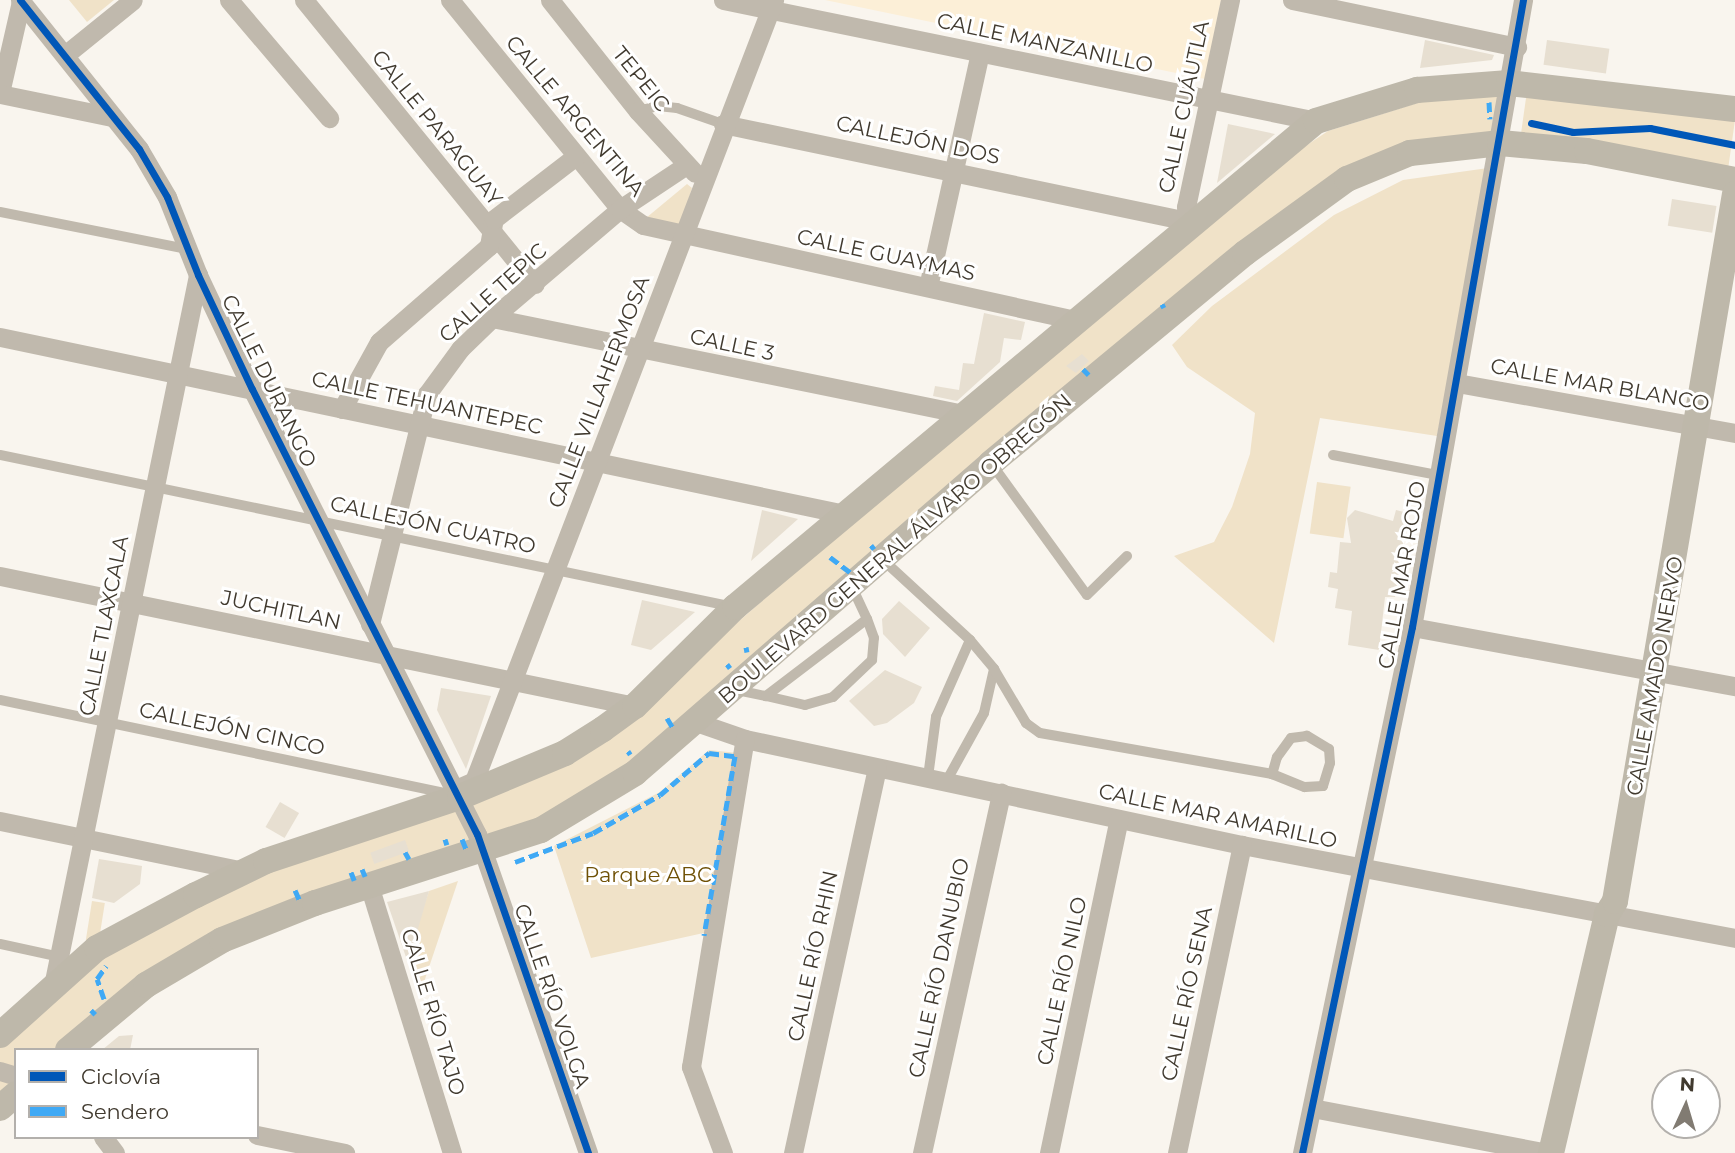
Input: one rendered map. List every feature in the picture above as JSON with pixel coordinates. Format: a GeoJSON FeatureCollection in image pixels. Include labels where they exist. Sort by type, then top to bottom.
{"type":"FeatureCollection","features":[{"type":"Feature","properties":{"kind":"main road"},"geometry":{"type":"LineString","coordinates":[[0,1035],[104,943],[244,871],[565,753],[635,706],[735,607],[962,414],[1079,321],[1191,222],[1316,121],[1417,90],[1510,83],[1735,109]]}},
{"type":"Feature","properties":{"kind":"main road","name":"BOULEVARD GENERAL ÁLVARO OBREGÓN"},"geometry":{"type":"LineString","coordinates":[[70,1048],[146,985],[222,940],[369,885],[483,850],[578,811],[635,773],[990,463],[1245,253],[1347,179],[1409,153],[1500,143],[1587,150],[1735,180]]}},
{"type":"Feature","properties":{"kind":"main road","name":"CALLE AMADO NERVO"},"geometry":{"type":"LineString","coordinates":[[1549,1153],[1607,914],[1615,901],[1657,671],[1735,194]]}},
{"type":"Feature","properties":{"kind":"main road"},"geometry":{"type":"LineString","coordinates":[[0,1108],[14,1096]]}},
{"type":"Feature","properties":{"kind":"street"},"geometry":{"type":"LineString","coordinates":[[65,55],[133,0]]}},
{"type":"Feature","properties":{"kind":"street"},"geometry":{"type":"LineString","coordinates":[[229,0],[329,118]]}},
{"type":"Feature","properties":{"kind":"street","name":"CALLE PARAGUAY"},"geometry":{"type":"LineString","coordinates":[[304,0],[535,284]]}},
{"type":"Feature","properties":{"kind":"street","name":"CALLE ARGENTINA"},"geometry":{"type":"LineString","coordinates":[[450,0],[620,209],[643,225],[683,235]]}},
{"type":"Feature","properties":{"kind":"street","name":"TEPEIC"},"geometry":{"type":"LineString","coordinates":[[550,0],[685,166],[705,180]]}},
{"type":"Feature","properties":{"kind":"street","name":"CALLE MANZANILLO"},"geometry":{"type":"LineString","coordinates":[[723,0],[772,5],[979,53],[1316,121]]}},
{"type":"Feature","properties":{"kind":"street","name":"CALLE CUÁUTLA"},"geometry":{"type":"LineString","coordinates":[[1191,222],[1186,207],[1230,0]]}},
{"type":"Feature","properties":{"kind":"street"},"geometry":{"type":"LineString","coordinates":[[1292,0],[1517,47]]}},
{"type":"Feature","properties":{"kind":"street","name":"CALLE MAR ROJO"},"geometry":{"type":"LineString","coordinates":[[1303,1153],[1365,870],[1412,627],[1524,0]]}},
{"type":"Feature","properties":{"kind":"street"},"geometry":{"type":"LineString","coordinates":[[21,1],[0,93],[112,117]]}},
{"type":"Feature","properties":{"kind":"street","name":"CALLE DURANGO"},"geometry":{"type":"LineString","coordinates":[[21,1],[139,149],[191,250],[198,275],[252,389],[458,793]]}},
{"type":"Feature","properties":{"kind":"street","name":"CALLE VILLAHERMOSA"},"geometry":{"type":"LineString","coordinates":[[458,793],[474,781],[643,349],[723,124],[772,5]]}},
{"type":"Feature","properties":{"kind":"street"},"geometry":{"type":"LineString","coordinates":[[928,287],[979,53]]}},
{"type":"Feature","properties":{"kind":"street","name":"CALLEJÓN DOS"},"geometry":{"type":"LineString","coordinates":[[723,124],[954,170],[1191,222]]}},
{"type":"Feature","properties":{"kind":"street"},"geometry":{"type":"LineString","coordinates":[[342,409],[379,342],[489,246],[494,219],[576,156]]}},
{"type":"Feature","properties":{"kind":"street","name":"CALLE TEPIC"},"geometry":{"type":"LineString","coordinates":[[370,624],[427,394],[460,349],[492,318],[620,209],[685,166]]}},
{"type":"Feature","properties":{"kind":"street","name":"CALLE GUAYMAS"},"geometry":{"type":"LineString","coordinates":[[683,235],[1079,321]]}},
{"type":"Feature","properties":{"kind":"street","name":"CALLE TLAXCALA"},"geometry":{"type":"LineString","coordinates":[[53,986],[198,275]]}},
{"type":"Feature","properties":{"kind":"street","name":"CALLE 3"},"geometry":{"type":"LineString","coordinates":[[492,318],[962,414]]}},
{"type":"Feature","properties":{"kind":"street","name":"CALLE TEHUANTEPEC"},"geometry":{"type":"LineString","coordinates":[[0,337],[844,514]]}},
{"type":"Feature","properties":{"kind":"street","name":"CALLE MAR BLANCO"},"geometry":{"type":"LineString","coordinates":[[1457,383],[1735,433]]}},
{"type":"Feature","properties":{"kind":"street","name":"JUCHITLAN"},"geometry":{"type":"LineString","coordinates":[[0,576],[635,706]]}},
{"type":"Feature","properties":{"kind":"street"},"geometry":{"type":"LineString","coordinates":[[1412,627],[1735,686]]}},
{"type":"Feature","properties":{"kind":"street","name":"CALLE MAR AMARILLO"},"geometry":{"type":"LineString","coordinates":[[696,722],[745,739],[1242,845],[1735,938]]}},
{"type":"Feature","properties":{"kind":"street"},"geometry":{"type":"LineString","coordinates":[[723,1153],[691,1067],[745,739]]}},
{"type":"Feature","properties":{"kind":"street","name":"CALLE RÍO RHIN"},"geometry":{"type":"LineString","coordinates":[[793,1153],[877,768]]}},
{"type":"Feature","properties":{"kind":"street","name":"CALLE RÍO VOLGA"},"geometry":{"type":"LineString","coordinates":[[458,793],[483,850],[588,1153]]}},
{"type":"Feature","properties":{"kind":"street","name":"CALLE RÍO DANUBIO"},"geometry":{"type":"LineString","coordinates":[[922,1153],[1001,793]]}},
{"type":"Feature","properties":{"kind":"street","name":"CALLE RÍO NILO"},"geometry":{"type":"LineString","coordinates":[[1049,1153],[1119,819]]}},
{"type":"Feature","properties":{"kind":"street"},"geometry":{"type":"LineString","coordinates":[[0,821],[244,871]]}},
{"type":"Feature","properties":{"kind":"street","name":"CALLE RÍO SENA"},"geometry":{"type":"LineString","coordinates":[[1177,1153],[1242,845]]}},
{"type":"Feature","properties":{"kind":"street","name":"CALLE RÍO TAJO"},"geometry":{"type":"LineString","coordinates":[[369,885],[452,1153]]}},
{"type":"Feature","properties":{"kind":"street"},"geometry":{"type":"LineString","coordinates":[[1312,1108],[1549,1153]]}},
{"type":"Feature","properties":{"kind":"street"},"geometry":{"type":"LineString","coordinates":[[259,1136],[303,1149],[345,1153]]}},
{"type":"Feature","properties":{"kind":"lane","name":"CALLEJÓN DOS"},"geometry":{"type":"LineString","coordinates":[[638,111],[658,106],[677,108],[723,124]]}},
{"type":"Feature","properties":{"kind":"lane"},"geometry":{"type":"LineString","coordinates":[[0,212],[191,250]]}},
{"type":"Feature","properties":{"kind":"lane","name":"CALLEJÓN CUATRO"},"geometry":{"type":"LineString","coordinates":[[0,455],[735,607]]}},
{"type":"Feature","properties":{"kind":"lane"},"geometry":{"type":"LineString","coordinates":[[1333,456],[1438,475]]}},
{"type":"Feature","properties":{"kind":"lane"},"geometry":{"type":"LineString","coordinates":[[990,463],[1087,595],[1127,556]]}},
{"type":"Feature","properties":{"kind":"lane"},"geometry":{"type":"LineString","coordinates":[[882,559],[970,640],[994,669],[1026,723],[1040,733],[1272,774],[1292,786],[1319,788],[1326,780],[1329,749],[1307,736],[1292,738],[1276,757],[1272,774]]}},
{"type":"Feature","properties":{"kind":"lane"},"geometry":{"type":"LineString","coordinates":[[733,689],[805,705],[833,697],[872,660],[874,638],[851,585]]}},
{"type":"Feature","properties":{"kind":"lane"},"geometry":{"type":"LineString","coordinates":[[766,696],[867,619]]}},
{"type":"Feature","properties":{"kind":"lane"},"geometry":{"type":"LineString","coordinates":[[937,778],[936,717],[970,640]]}},
{"type":"Feature","properties":{"kind":"lane"},"geometry":{"type":"LineString","coordinates":[[937,778],[984,713],[994,669]]}},
{"type":"Feature","properties":{"kind":"lane","name":"CALLEJÓN CINCO"},"geometry":{"type":"LineString","coordinates":[[0,700],[442,794],[458,793]]}},
{"type":"Feature","properties":{"kind":"lane"},"geometry":{"type":"LineString","coordinates":[[0,944],[60,957]]}},
{"type":"Feature","properties":{"kind":"shaded area"},"geometry":{"type":"Polygon","coordinates":[[[825,0],[1221,0],[1205,79],[825,0]]]}},
{"type":"Feature","properties":{"kind":"green space"},"geometry":{"type":"Polygon","coordinates":[[[69,0],[114,0],[87,22],[69,0]]]}},
{"type":"Feature","properties":{"kind":"green space"},"geometry":{"type":"Polygon","coordinates":[[[1527,91],[1735,120],[1728,171],[1520,142],[1527,91]]]}},
{"type":"Feature","properties":{"kind":"green space"},"geometry":{"type":"Polygon","coordinates":[[[1516,93],[1505,141],[1410,152],[1258,241],[645,776],[264,930],[177,975],[81,1048],[14,1048],[14,1105],[0,1117],[0,1045],[138,928],[617,728],[874,503],[1280,163],[1328,131],[1443,95],[1516,93]]]}},
{"type":"Feature","properties":{"kind":"green space"},"geometry":{"type":"Polygon","coordinates":[[[1488,168],[1437,436],[1320,418],[1274,643],[1174,556],[1214,542],[1232,507],[1250,454],[1255,413],[1187,367],[1172,345],[1212,306],[1334,215],[1403,180],[1488,168]]]}},
{"type":"Feature","properties":{"kind":"green space"},"geometry":{"type":"Polygon","coordinates":[[[687,184],[692,188],[680,226],[646,218],[687,184]]]}},
{"type":"Feature","properties":{"kind":"green space"},"geometry":{"type":"Polygon","coordinates":[[[1317,482],[1351,487],[1343,538],[1310,533],[1317,482]]]}},
{"type":"Feature","properties":{"kind":"green space","name":"Parque ABC"},"geometry":{"type":"Polygon","coordinates":[[[709,750],[738,753],[708,932],[591,958],[554,846],[660,792],[709,750]]]}},
{"type":"Feature","properties":{"kind":"green space"},"geometry":{"type":"Polygon","coordinates":[[[458,881],[421,991],[406,958],[429,891],[458,881]]]}},
{"type":"Feature","properties":{"kind":"green space"},"geometry":{"type":"Polygon","coordinates":[[[92,901],[105,903],[99,943],[86,941],[92,901]]]}},
{"type":"Feature","properties":{"kind":"building"},"geometry":{"type":"Polygon","coordinates":[[[1425,40],[1494,55],[1492,60],[1420,68],[1425,40]]]}},
{"type":"Feature","properties":{"kind":"building"},"geometry":{"type":"Polygon","coordinates":[[[1547,40],[1609,49],[1606,74],[1544,65],[1547,40]]]}},
{"type":"Feature","properties":{"kind":"building"},"geometry":{"type":"Polygon","coordinates":[[[1228,124],[1275,134],[1217,183],[1228,124]]]}},
{"type":"Feature","properties":{"kind":"building"},"geometry":{"type":"Polygon","coordinates":[[[1672,199],[1716,206],[1712,233],[1668,226],[1672,199]]]}},
{"type":"Feature","properties":{"kind":"building"},"geometry":{"type":"Polygon","coordinates":[[[984,313],[1025,322],[1021,340],[1004,338],[1000,362],[957,401],[933,396],[935,386],[959,390],[963,363],[974,364],[984,313]]]}},
{"type":"Feature","properties":{"kind":"building"},"geometry":{"type":"Polygon","coordinates":[[[1082,354],[1089,361],[1076,373],[1066,366],[1082,354]]]}},
{"type":"Feature","properties":{"kind":"building"},"geometry":{"type":"Polygon","coordinates":[[[762,510],[798,519],[751,561],[762,510]]]}},
{"type":"Feature","properties":{"kind":"building"},"geometry":{"type":"Polygon","coordinates":[[[1355,510],[1393,521],[1396,510],[1408,513],[1395,597],[1385,597],[1379,650],[1348,645],[1352,611],[1335,608],[1338,589],[1328,587],[1330,572],[1337,573],[1340,542],[1351,543],[1347,518],[1355,510]]]}},
{"type":"Feature","properties":{"kind":"building"},"geometry":{"type":"Polygon","coordinates":[[[642,600],[695,612],[651,650],[631,645],[642,600]]]}},
{"type":"Feature","properties":{"kind":"building"},"geometry":{"type":"Polygon","coordinates":[[[899,601],[930,628],[905,657],[883,634],[882,619],[899,601]]]}},
{"type":"Feature","properties":{"kind":"building"},"geometry":{"type":"Polygon","coordinates":[[[885,670],[922,687],[914,703],[887,723],[874,726],[849,701],[885,670]]]}},
{"type":"Feature","properties":{"kind":"building"},"geometry":{"type":"Polygon","coordinates":[[[441,688],[491,696],[466,769],[437,710],[441,688]]]}},
{"type":"Feature","properties":{"kind":"building"},"geometry":{"type":"Polygon","coordinates":[[[280,802],[299,813],[285,838],[266,827],[280,802]]]}},
{"type":"Feature","properties":{"kind":"building"},"geometry":{"type":"Polygon","coordinates":[[[405,840],[409,851],[374,864],[370,853],[405,840]]]}},
{"type":"Feature","properties":{"kind":"building"},"geometry":{"type":"Polygon","coordinates":[[[99,859],[142,866],[140,884],[114,903],[92,898],[99,859]]]}},
{"type":"Feature","properties":{"kind":"building"},"geometry":{"type":"Polygon","coordinates":[[[429,891],[408,963],[387,902],[429,891]]]}},
{"type":"Feature","properties":{"kind":"building"},"geometry":{"type":"Polygon","coordinates":[[[133,1035],[130,1048],[104,1048],[119,1036],[133,1035]]]}},
{"type":"Feature","properties":{"kind":"marked path"},"geometry":{"type":"LineString","coordinates":[[1489,102],[1490,119]]}},
{"type":"Feature","properties":{"kind":"marked path"},"geometry":{"type":"LineString","coordinates":[[1162,304],[1164,308]]}},
{"type":"Feature","properties":{"kind":"marked path"},"geometry":{"type":"LineString","coordinates":[[1083,369],[1089,375]]}},
{"type":"Feature","properties":{"kind":"marked path"},"geometry":{"type":"LineString","coordinates":[[871,545],[874,549]]}},
{"type":"Feature","properties":{"kind":"marked path"},"geometry":{"type":"LineString","coordinates":[[830,557],[851,573]]}},
{"type":"Feature","properties":{"kind":"marked path"},"geometry":{"type":"LineString","coordinates":[[746,647],[747,652]]}},
{"type":"Feature","properties":{"kind":"marked path"},"geometry":{"type":"LineString","coordinates":[[727,664],[730,668]]}},
{"type":"Feature","properties":{"kind":"marked path"},"geometry":{"type":"LineString","coordinates":[[667,718],[673,728]]}},
{"type":"Feature","properties":{"kind":"marked path"},"geometry":{"type":"LineString","coordinates":[[515,862],[593,833],[660,795],[709,753],[735,756],[704,935]]}},
{"type":"Feature","properties":{"kind":"marked path"},"geometry":{"type":"LineString","coordinates":[[445,839],[447,845]]}},
{"type":"Feature","properties":{"kind":"marked path"},"geometry":{"type":"LineString","coordinates":[[462,839],[466,849]]}},
{"type":"Feature","properties":{"kind":"marked path"},"geometry":{"type":"LineString","coordinates":[[405,852],[409,859]]}},
{"type":"Feature","properties":{"kind":"marked path"},"geometry":{"type":"LineString","coordinates":[[362,869],[365,876]]}},
{"type":"Feature","properties":{"kind":"marked path"},"geometry":{"type":"LineString","coordinates":[[351,872],[354,880]]}},
{"type":"Feature","properties":{"kind":"marked path"},"geometry":{"type":"LineString","coordinates":[[295,890],[299,899]]}},
{"type":"Feature","properties":{"kind":"marked path"},"geometry":{"type":"LineString","coordinates":[[104,999],[97,979],[106,966]]}},
{"type":"Feature","properties":{"kind":"marked path"},"geometry":{"type":"LineString","coordinates":[[91,1010],[95,1014]]}},
{"type":"Feature","properties":{"kind":"cycle path"},"geometry":{"type":"LineString","coordinates":[[20,0],[139,149],[167,197],[198,275],[252,389],[477,834],[588,1153]]}},
{"type":"Feature","properties":{"kind":"cycle path"},"geometry":{"type":"LineString","coordinates":[[1302,1153],[1412,627],[1523,0]]}},
{"type":"Feature","properties":{"kind":"cycle path"},"geometry":{"type":"LineString","coordinates":[[1531,123],[1573,132],[1650,128],[1735,145]]}}]}
